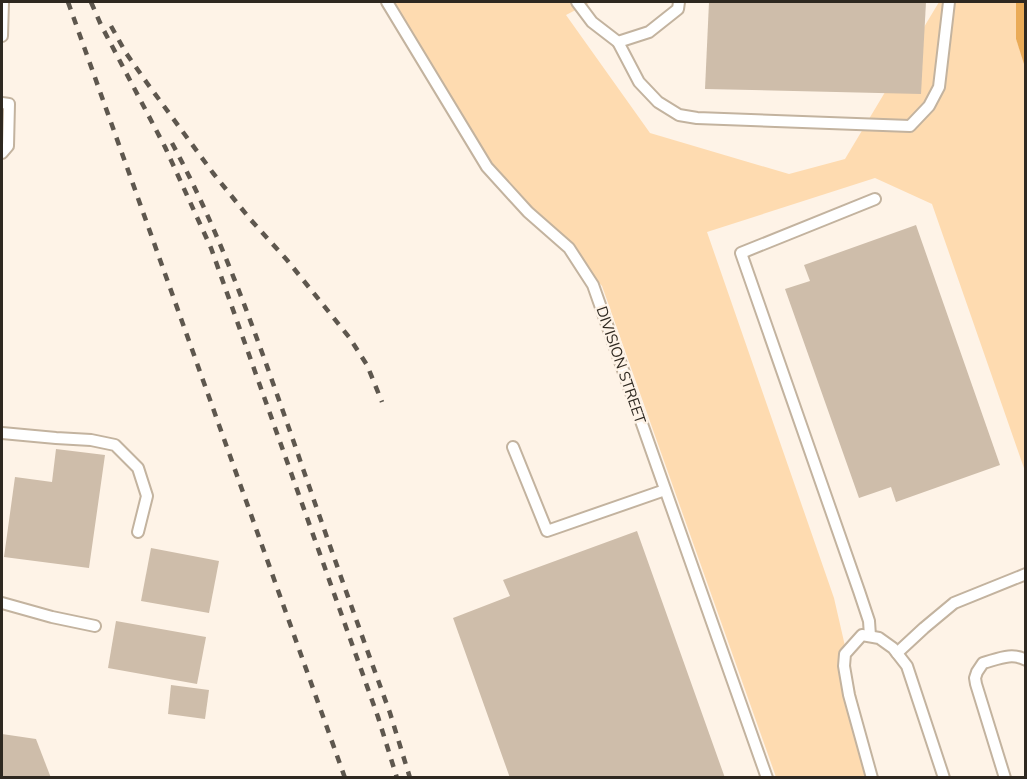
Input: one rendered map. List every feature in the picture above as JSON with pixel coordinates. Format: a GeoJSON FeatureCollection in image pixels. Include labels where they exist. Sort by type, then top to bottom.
{"type":"FeatureCollection","features":[{"type":"Feature","properties":{"kind":"lane"},"geometry":{"type":"LineString","coordinates":[[2,36],[3,2]]}},
{"type":"Feature","properties":{"kind":"lane","name":"DIVISION STREET"},"geometry":{"type":"LineString","coordinates":[[387,2],[487,167],[528,212],[569,248],[593,285],[767,777]]}},
{"type":"Feature","properties":{"kind":"lane"},"geometry":{"type":"LineString","coordinates":[[577,2],[592,22],[618,42],[639,82],[658,102],[679,115],[697,118],[910,126],[929,106],[939,87],[949,2]]}},
{"type":"Feature","properties":{"kind":"lane"},"geometry":{"type":"LineString","coordinates":[[618,42],[649,32],[678,9],[679,2]]}},
{"type":"Feature","properties":{"kind":"lane"},"geometry":{"type":"LineString","coordinates":[[2,103],[9,104],[8,146],[2,153]]}},
{"type":"Feature","properties":{"kind":"lane"},"geometry":{"type":"LineString","coordinates":[[870,636],[869,621],[741,253],[875,198]]}},
{"type":"Feature","properties":{"kind":"lane"},"geometry":{"type":"LineString","coordinates":[[2,433],[91,440],[115,445],[138,468],[147,496],[138,532]]}},
{"type":"Feature","properties":{"kind":"lane"},"geometry":{"type":"LineString","coordinates":[[513,447],[547,531],[665,490]]}},
{"type":"Feature","properties":{"kind":"lane"},"geometry":{"type":"LineString","coordinates":[[897,653],[954,603],[1026,574]]}},
{"type":"Feature","properties":{"kind":"lane"},"geometry":{"type":"LineString","coordinates":[[2,603],[95,626]]}},
{"type":"Feature","properties":{"kind":"lane"},"geometry":{"type":"LineString","coordinates":[[872,777],[849,695],[844,666],[845,654],[862,635],[879,638],[894,648],[908,666],[944,777]]}},
{"type":"Feature","properties":{"kind":"lane"},"geometry":{"type":"LineString","coordinates":[[1005,777],[975,678],[983,663],[1011,655],[1026,660]]}},
{"type":"Feature","properties":{"kind":"shaded area"},"geometry":{"type":"Polygon","coordinates":[[[382,2],[591,2],[566,15],[650,133],[789,174],[845,159],[939,2],[1016,2],[1016,39],[1026,67],[1025,471],[932,204],[875,178],[707,232],[834,598],[875,777],[776,777],[602,286],[456,126],[382,2]]]}},
{"type":"Feature","properties":{"kind":"shaded area"},"geometry":{"type":"Polygon","coordinates":[[[1016,2],[1025,2],[1025,67],[1016,39],[1016,2]]]}},
{"type":"Feature","properties":{"kind":"building"},"geometry":{"type":"Polygon","coordinates":[[[709,2],[926,2],[921,94],[705,89],[709,2]]]}},
{"type":"Feature","properties":{"kind":"building"},"geometry":{"type":"Polygon","coordinates":[[[916,225],[1000,465],[896,502],[891,487],[859,498],[785,289],[810,281],[804,265],[916,225]]]}},
{"type":"Feature","properties":{"kind":"building"},"geometry":{"type":"Polygon","coordinates":[[[56,449],[105,455],[89,568],[4,557],[15,477],[52,482],[56,449]]]}},
{"type":"Feature","properties":{"kind":"building"},"geometry":{"type":"Polygon","coordinates":[[[637,531],[725,778],[510,778],[453,618],[510,596],[503,580],[637,531]]]}},
{"type":"Feature","properties":{"kind":"building"},"geometry":{"type":"Polygon","coordinates":[[[151,548],[219,561],[209,613],[141,601],[151,548]]]}},
{"type":"Feature","properties":{"kind":"building"},"geometry":{"type":"Polygon","coordinates":[[[116,621],[206,637],[197,684],[108,668],[116,621]]]}},
{"type":"Feature","properties":{"kind":"building"},"geometry":{"type":"Polygon","coordinates":[[[171,685],[209,690],[205,719],[168,714],[171,685]]]}},
{"type":"Feature","properties":{"kind":"building"},"geometry":{"type":"Polygon","coordinates":[[[2,734],[36,739],[51,778],[2,778],[2,734]]]}},
{"type":"Feature","properties":{"kind":"railway"},"geometry":{"type":"LineString","coordinates":[[68,2],[345,778]]}},
{"type":"Feature","properties":{"kind":"railway"},"geometry":{"type":"LineString","coordinates":[[91,2],[165,147],[211,248],[378,717],[397,778]]}},
{"type":"Feature","properties":{"kind":"railway"},"geometry":{"type":"LineString","coordinates":[[111,26],[126,53],[213,173],[349,337],[367,365],[382,402]]}},
{"type":"Feature","properties":{"kind":"railway"},"geometry":{"type":"LineString","coordinates":[[172,143],[207,214],[251,323],[390,713],[410,778]]}}]}
